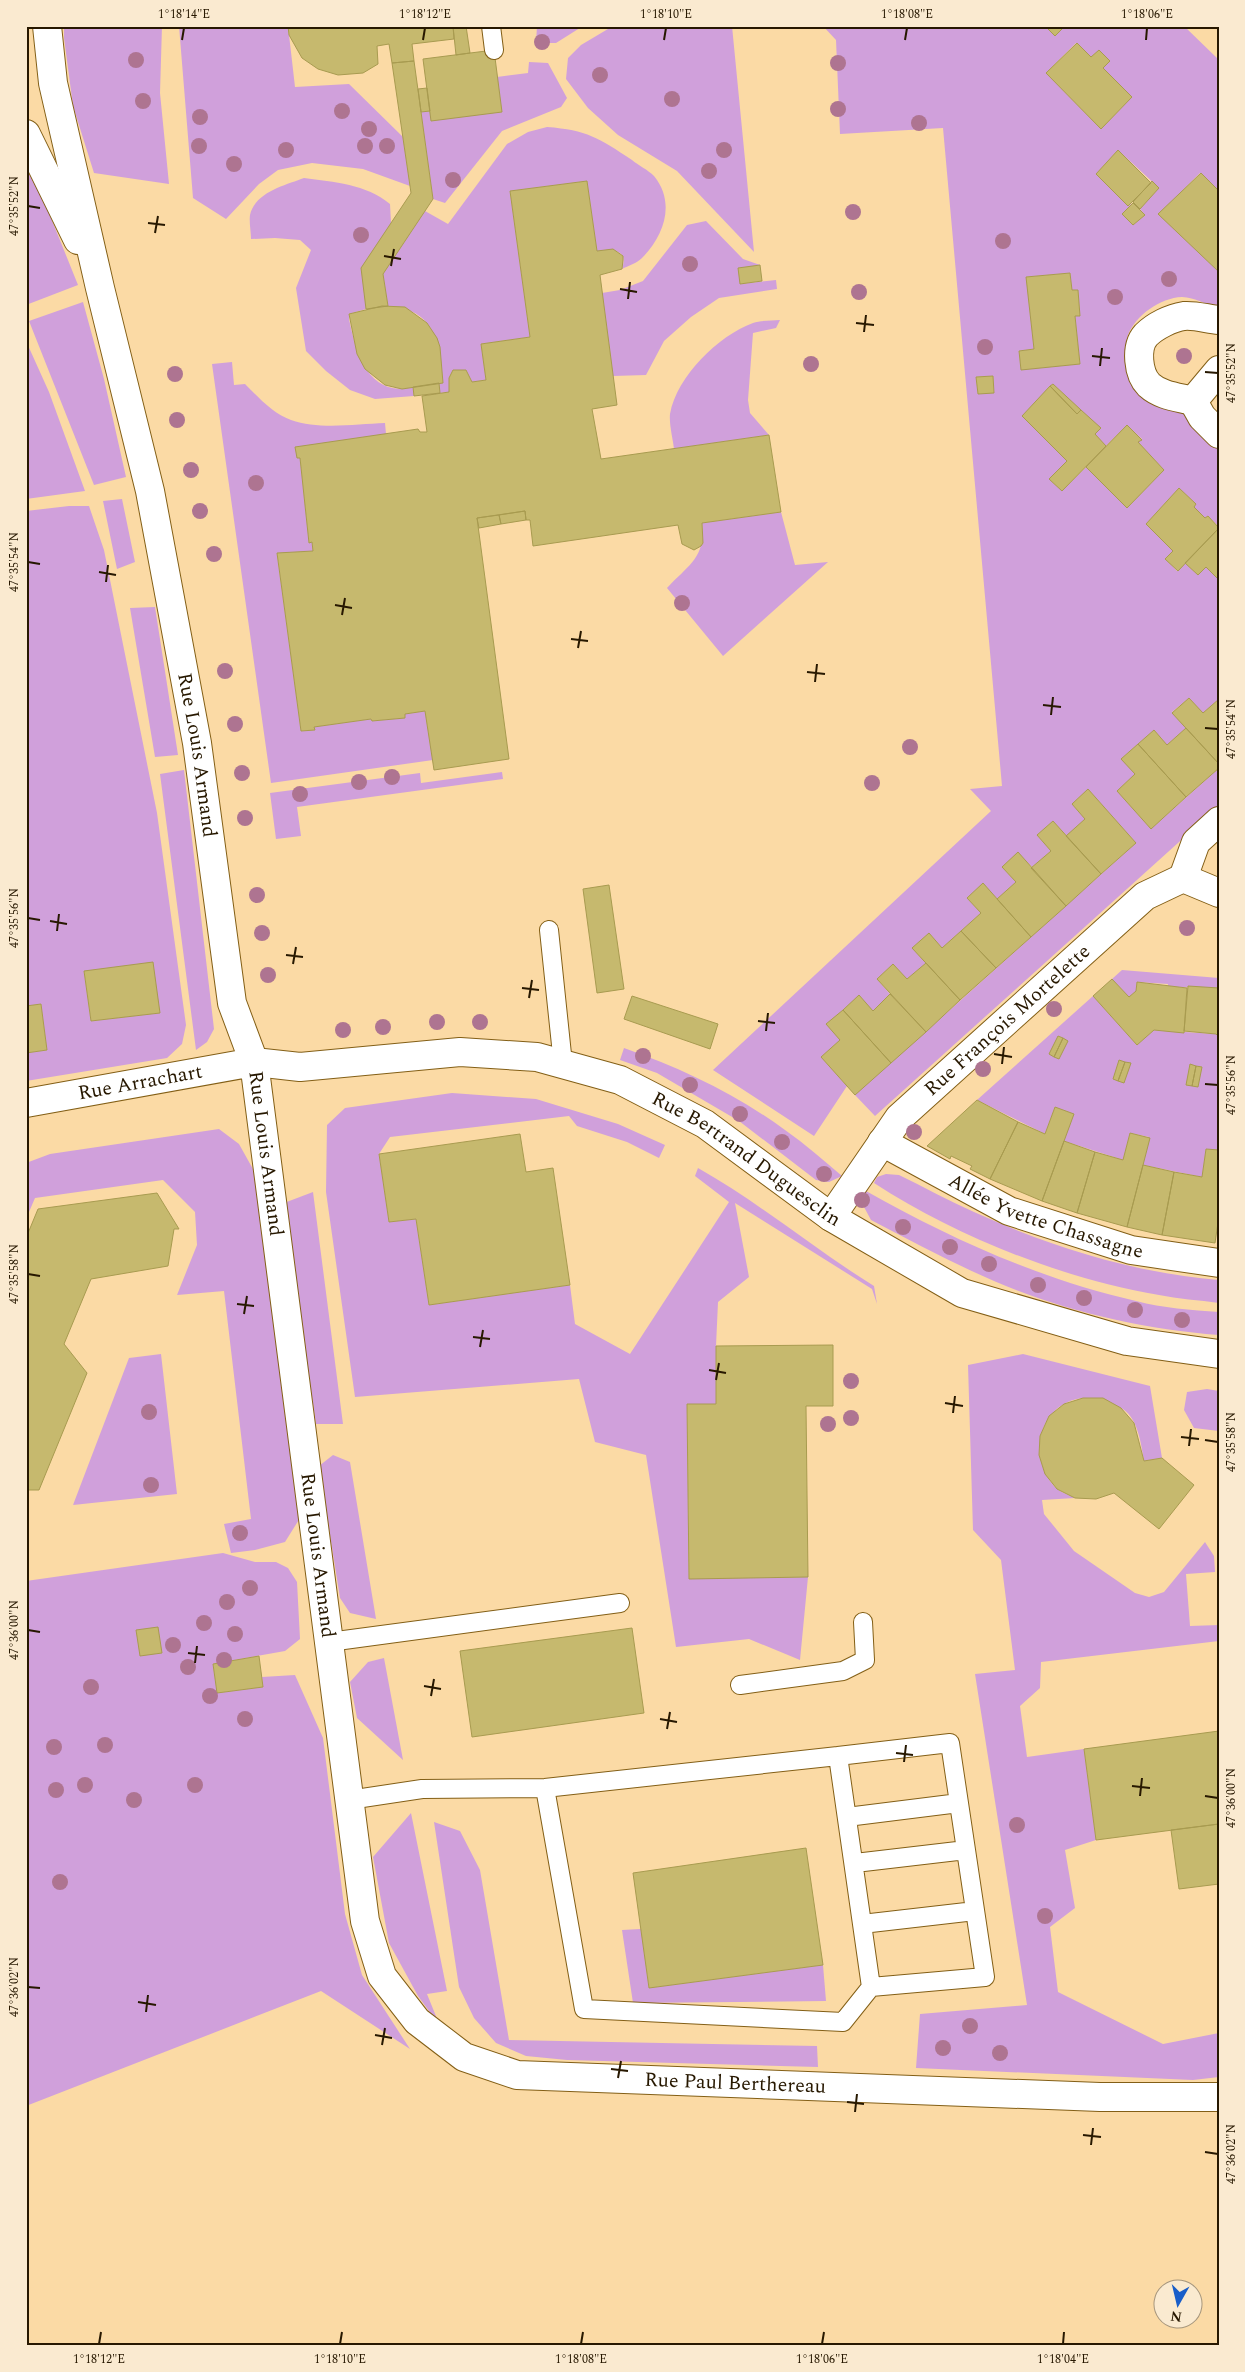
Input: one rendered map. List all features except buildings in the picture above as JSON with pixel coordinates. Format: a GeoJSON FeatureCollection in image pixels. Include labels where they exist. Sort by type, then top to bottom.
{"type":"FeatureCollection","features":[{"type":"Feature","properties":{"kind":"street"},"geometry":{"type":"LineString","coordinates":[[47,26],[53,83],[99,282]]}},
{"type":"Feature","properties":{"kind":"street"},"geometry":{"type":"LineString","coordinates":[[26,134],[99,282]]}},
{"type":"Feature","properties":{"kind":"street","name":"Rue Louis Armand"},"geometry":{"type":"LineString","coordinates":[[99,282],[150,491],[196,733],[232,1003],[254,1062],[365,1922],[382,1976],[417,2021]]}},
{"type":"Feature","properties":{"kind":"street"},"geometry":{"type":"LineString","coordinates":[[1219,320],[1184,316],[1160,324],[1145,336],[1140,352],[1139,368],[1149,385],[1162,394],[1193,401],[1202,417],[1219,434]]}},
{"type":"Feature","properties":{"kind":"street"},"geometry":{"type":"LineString","coordinates":[[1193,401],[1217,376]]}},
{"type":"Feature","properties":{"kind":"street"},"geometry":{"type":"LineString","coordinates":[[1219,821],[1196,842],[1183,878],[1219,893]]}},
{"type":"Feature","properties":{"kind":"street","name":"Rue François Mortelette"},"geometry":{"type":"LineString","coordinates":[[832,1216],[900,1118],[1145,896],[1183,878]]}},
{"type":"Feature","properties":{"kind":"street","name":"Rue Bertrand Duguesclin"},"geometry":{"type":"LineString","coordinates":[[254,1062],[300,1067],[460,1052],[537,1056],[620,1080],[705,1124],[832,1216],[962,1293],[1126,1341],[1219,1354]]}},
{"type":"Feature","properties":{"kind":"street","name":"Rue Arrachart"},"geometry":{"type":"LineString","coordinates":[[26,1103],[254,1062]]}},
{"type":"Feature","properties":{"kind":"street","name":"Allée Yvette Chassagne"},"geometry":{"type":"LineString","coordinates":[[882,1142],[1009,1211],[1131,1250],[1219,1263]]}},
{"type":"Feature","properties":{"kind":"street","name":"Rue Paul Berthereau"},"geometry":{"type":"LineString","coordinates":[[417,2021],[464,2056],[518,2075],[1100,2097],[1219,2097]]}},
{"type":"Feature","properties":{"kind":"lane"},"geometry":{"type":"LineString","coordinates":[[492,26],[494,50]]}},
{"type":"Feature","properties":{"kind":"lane"},"geometry":{"type":"LineString","coordinates":[[549,930],[563,1064]]}},
{"type":"Feature","properties":{"kind":"lane"},"geometry":{"type":"LineString","coordinates":[[329,1642],[620,1603]]}},
{"type":"Feature","properties":{"kind":"lane"},"geometry":{"type":"LineString","coordinates":[[740,1685],[843,1671],[865,1660],[862,1622]]}},
{"type":"Feature","properties":{"kind":"lane"},"geometry":{"type":"LineString","coordinates":[[349,1800],[422,1788],[545,1788],[950,1743],[985,1977],[871,1987],[843,2022],[584,2009],[545,1788]]}},
{"type":"Feature","properties":{"kind":"lane"},"geometry":{"type":"LineString","coordinates":[[838,1756],[855,1863],[871,1987]]}},
{"type":"Feature","properties":{"kind":"lane"},"geometry":{"type":"LineString","coordinates":[[847,1817],[959,1803]]}},
{"type":"Feature","properties":{"kind":"lane"},"geometry":{"type":"LineString","coordinates":[[855,1863],[966,1850]]}},
{"type":"Feature","properties":{"kind":"lane"},"geometry":{"type":"LineString","coordinates":[[862,1924],[975,1911]]}},
{"type":"Feature","properties":{"kind":"shaded area"},"geometry":{"type":"Polygon","coordinates":[[[64,26],[162,26],[160,93],[169,184],[94,173],[73,106],[64,26]]]}},
{"type":"Feature","properties":{"kind":"shaded area"},"geometry":{"type":"Polygon","coordinates":[[[179,26],[288,26],[295,87],[349,84],[403,137],[410,186],[363,169],[312,163],[278,170],[259,184],[226,219],[193,198],[179,26]]]}},
{"type":"Feature","properties":{"kind":"shaded area"},"geometry":{"type":"Polygon","coordinates":[[[537,26],[583,26],[556,43],[536,43],[537,26]]]}},
{"type":"Feature","properties":{"kind":"shaded area"},"geometry":{"type":"Polygon","coordinates":[[[613,26],[732,26],[754,252],[677,171],[618,135],[588,108],[566,79],[568,58],[581,45],[613,26]]]}},
{"type":"Feature","properties":{"kind":"shaded area"},"geometry":{"type":"Polygon","coordinates":[[[823,26],[1045,26],[1055,36],[1065,26],[1184,26],[1219,60],[1219,191],[1200,173],[1159,214],[1219,272],[1219,306],[1187,297],[1174,298],[1157,304],[1143,314],[1132,328],[1127,339],[1126,357],[1128,370],[1182,411],[1219,447],[1219,527],[1208,516],[1205,518],[1194,507],[1196,504],[1179,488],[1146,524],[1173,551],[1166,559],[1177,571],[1185,563],[1198,575],[1206,567],[1219,580],[1219,699],[1203,713],[1189,698],[1172,712],[1186,728],[1167,745],[1154,730],[1122,758],[1135,774],[1117,791],[1151,829],[1219,768],[1219,806],[875,1116],[855,1095],[1136,843],[1088,789],[1072,804],[1085,819],[1067,836],[1053,821],[1037,835],[1051,851],[1032,867],[1018,853],[1002,867],[1016,882],[997,899],[983,884],[967,898],[981,913],[942,948],[929,933],[912,948],[926,963],[907,979],[893,964],[877,979],[890,994],[873,1011],[859,996],[827,1024],[840,1040],[821,1057],[847,1086],[814,1136],[713,1070],[991,811],[970,789],[1002,786],[943,128],[840,134],[836,40],[823,26]],[[1076,43],[1046,73],[1101,129],[1132,97],[1103,68],[1110,61],[1099,50],[1091,57],[1076,43]],[[1118,150],[1096,174],[1128,206],[1133,203],[1123,214],[1133,225],[1145,215],[1140,209],[1159,188],[1118,150]],[[1070,273],[1027,277],[1034,349],[1019,351],[1021,369],[1080,364],[1075,316],[1080,315],[1078,290],[1072,290],[1070,273]],[[993,376],[976,377],[978,394],[994,392],[993,376]],[[1053,384],[1022,416],[1067,461],[1049,479],[1062,491],[1086,467],[1127,508],[1164,470],[1138,442],[1142,439],[1127,425],[1106,446],[1095,434],[1100,428],[1053,384]]]}},
{"type":"Feature","properties":{"kind":"shaded area"},"geometry":{"type":"Polygon","coordinates":[[[529,62],[548,63],[567,98],[561,107],[502,131],[445,203],[433,199],[421,112],[430,111],[497,77],[528,73],[529,62]]]}},
{"type":"Feature","properties":{"kind":"shaded area"},"geometry":{"type":"Polygon","coordinates":[[[547,127],[573,130],[592,136],[652,174],[661,186],[666,208],[661,230],[650,249],[642,258],[622,269],[624,262],[621,254],[613,251],[597,251],[587,181],[510,191],[530,337],[481,344],[486,380],[472,382],[466,370],[453,370],[449,378],[449,392],[440,393],[439,383],[443,383],[442,369],[437,342],[432,331],[426,321],[416,314],[404,309],[388,306],[383,274],[425,211],[448,224],[507,144],[528,132],[547,127]]]}},
{"type":"Feature","properties":{"kind":"shaded area"},"geometry":{"type":"Polygon","coordinates":[[[26,169],[41,193],[78,285],[26,305],[26,169]]]}},
{"type":"Feature","properties":{"kind":"shaded area"},"geometry":{"type":"Polygon","coordinates":[[[304,178],[360,188],[381,197],[390,204],[391,223],[366,309],[349,314],[349,319],[360,358],[375,379],[385,386],[398,389],[413,387],[414,396],[375,399],[350,390],[326,371],[306,351],[296,288],[311,250],[300,240],[251,239],[250,221],[253,207],[258,200],[272,190],[304,178]]]}},
{"type":"Feature","properties":{"kind":"shaded area"},"geometry":{"type":"Polygon","coordinates":[[[706,221],[743,259],[760,265],[740,284],[776,280],[777,289],[719,298],[691,317],[664,341],[646,375],[613,376],[602,293],[620,290],[643,281],[687,225],[706,221]]]}},
{"type":"Feature","properties":{"kind":"shaded area"},"geometry":{"type":"Polygon","coordinates":[[[83,302],[104,379],[126,477],[94,485],[29,321],[83,302]]]}},
{"type":"Feature","properties":{"kind":"shaded area"},"geometry":{"type":"Polygon","coordinates":[[[780,320],[776,328],[753,333],[748,400],[750,413],[769,435],[674,449],[670,414],[674,400],[690,372],[713,347],[726,337],[756,322],[780,320]]]}},
{"type":"Feature","properties":{"kind":"shaded area"},"geometry":{"type":"Polygon","coordinates":[[[26,341],[49,392],[85,491],[26,499],[26,341]]]}},
{"type":"Feature","properties":{"kind":"shaded area"},"geometry":{"type":"Polygon","coordinates":[[[232,362],[234,385],[245,384],[272,409],[291,420],[325,426],[385,423],[386,434],[300,458],[309,542],[312,542],[313,551],[277,554],[301,731],[314,730],[314,727],[371,719],[372,721],[404,718],[405,714],[425,711],[433,760],[271,783],[212,364],[232,362]]]}},
{"type":"Feature","properties":{"kind":"shaded area"},"geometry":{"type":"Polygon","coordinates":[[[122,499],[135,562],[117,569],[103,501],[122,499]]]}},
{"type":"Feature","properties":{"kind":"shaded area"},"geometry":{"type":"Polygon","coordinates":[[[69,506],[89,506],[104,550],[157,813],[186,1025],[182,1044],[167,1058],[26,1081],[26,1053],[47,1050],[41,1004],[26,1006],[26,511],[69,506]],[[84,971],[91,1021],[159,1013],[84,971]]]}},
{"type":"Feature","properties":{"kind":"shaded area"},"geometry":{"type":"Polygon","coordinates":[[[781,512],[795,565],[828,562],[723,656],[667,588],[694,560],[703,535],[702,523],[781,512]]]}},
{"type":"Feature","properties":{"kind":"shaded area"},"geometry":{"type":"Polygon","coordinates":[[[155,607],[178,755],[155,757],[130,608],[155,607]]]}},
{"type":"Feature","properties":{"kind":"shaded area"},"geometry":{"type":"Polygon","coordinates":[[[184,770],[214,1029],[207,1042],[196,1050],[160,774],[184,770]]]}},
{"type":"Feature","properties":{"kind":"shaded area"},"geometry":{"type":"Polygon","coordinates":[[[502,772],[503,779],[297,807],[301,836],[276,839],[270,793],[420,773],[421,783],[502,772]]]}},
{"type":"Feature","properties":{"kind":"shaded area"},"geometry":{"type":"Polygon","coordinates":[[[1122,970],[1219,978],[1219,988],[1168,987],[1168,984],[1137,982],[1136,991],[1129,997],[1112,979],[1122,970]]]}},
{"type":"Feature","properties":{"kind":"shaded area"},"geometry":{"type":"Polygon","coordinates":[[[1093,996],[1137,1045],[1154,1030],[1216,1034],[1219,1037],[1219,1150],[1206,1149],[1202,1177],[1143,1165],[1149,1137],[1130,1133],[1123,1160],[1064,1141],[1055,1107],[1045,1134],[977,1100],[1093,996]]]}},
{"type":"Feature","properties":{"kind":"shaded area"},"geometry":{"type":"Polygon","coordinates":[[[624,1048],[687,1073],[747,1105],[792,1135],[842,1176],[829,1182],[816,1180],[739,1121],[657,1073],[620,1060],[624,1048]]]}},
{"type":"Feature","properties":{"kind":"shaded area"},"geometry":{"type":"Polygon","coordinates":[[[452,1093],[536,1099],[618,1124],[665,1145],[659,1158],[627,1142],[577,1126],[569,1116],[390,1137],[379,1154],[389,1222],[416,1219],[429,1305],[570,1285],[575,1324],[630,1354],[729,1202],[695,1176],[698,1168],[743,1196],[874,1286],[877,1304],[872,1289],[735,1203],[749,1277],[718,1302],[716,1404],[687,1404],[689,1578],[808,1577],[800,1660],[749,1639],[676,1647],[646,1455],[595,1442],[579,1379],[355,1397],[326,1192],[327,1125],[345,1108],[452,1093]]]}},
{"type":"Feature","properties":{"kind":"shaded area"},"geometry":{"type":"Polygon","coordinates":[[[219,1129],[239,1144],[258,1178],[300,1518],[285,1542],[255,1550],[231,1553],[224,1524],[251,1519],[224,1291],[177,1295],[197,1245],[195,1212],[163,1180],[35,1198],[26,1219],[26,1163],[50,1154],[219,1129]]]}},
{"type":"Feature","properties":{"kind":"shaded area"},"geometry":{"type":"Polygon","coordinates":[[[886,1174],[899,1175],[1003,1225],[1063,1247],[1125,1265],[1188,1277],[1219,1280],[1219,1303],[1122,1288],[1085,1278],[1011,1253],[940,1221],[874,1183],[877,1177],[886,1174]]]}},
{"type":"Feature","properties":{"kind":"shaded area"},"geometry":{"type":"Polygon","coordinates":[[[866,1191],[963,1241],[997,1256],[1065,1281],[1146,1303],[1219,1312],[1219,1335],[1161,1328],[1104,1317],[1048,1301],[994,1281],[871,1220],[864,1207],[866,1191]]]}},
{"type":"Feature","properties":{"kind":"shaded area"},"geometry":{"type":"Polygon","coordinates":[[[313,1192],[343,1424],[316,1424],[284,1203],[313,1192]]]}},
{"type":"Feature","properties":{"kind":"shaded area"},"geometry":{"type":"Polygon","coordinates":[[[161,1354],[177,1494],[73,1505],[129,1358],[161,1354]]]}},
{"type":"Feature","properties":{"kind":"shaded area"},"geometry":{"type":"Polygon","coordinates":[[[1023,1354],[1150,1386],[1162,1458],[1144,1461],[1140,1439],[1134,1423],[1130,1416],[1119,1407],[1082,1398],[1067,1402],[1055,1410],[1047,1421],[1042,1434],[1041,1462],[1046,1475],[1055,1487],[1075,1498],[1042,1500],[1044,1514],[1074,1551],[1135,1593],[1149,1597],[1164,1592],[1205,1542],[1214,1556],[1215,1572],[1186,1574],[1190,1626],[1219,1625],[1219,1641],[1041,1662],[1040,1688],[1020,1706],[1027,1757],[1084,1749],[1096,1840],[1065,1850],[1075,1908],[1050,1927],[1058,1992],[1163,2044],[1219,2033],[1219,2077],[1193,2080],[916,2068],[920,2014],[1027,2005],[975,1674],[1015,1670],[1001,1560],[973,1530],[968,1365],[1023,1354]]]}},
{"type":"Feature","properties":{"kind":"shaded area"},"geometry":{"type":"Polygon","coordinates":[[[1207,1389],[1219,1391],[1219,1431],[1194,1428],[1184,1410],[1187,1392],[1207,1389]]]}},
{"type":"Feature","properties":{"kind":"shaded area"},"geometry":{"type":"Polygon","coordinates":[[[333,1455],[350,1462],[376,1619],[350,1613],[340,1598],[319,1466],[333,1455]]]}},
{"type":"Feature","properties":{"kind":"shaded area"},"geometry":{"type":"Polygon","coordinates":[[[223,1553],[255,1562],[276,1562],[288,1568],[297,1582],[300,1639],[285,1651],[213,1664],[217,1693],[263,1687],[262,1677],[295,1675],[323,1738],[345,1914],[362,1975],[410,2049],[321,1991],[26,2106],[26,1581],[223,1553]]]}},
{"type":"Feature","properties":{"kind":"shaded area"},"geometry":{"type":"Polygon","coordinates":[[[384,1658],[403,1760],[357,1718],[350,1682],[368,1662],[384,1658]]]}},
{"type":"Feature","properties":{"kind":"shaded area"},"geometry":{"type":"Polygon","coordinates":[[[411,1813],[447,1991],[427,1994],[440,2026],[418,1996],[389,1943],[373,1857],[411,1813]]]}},
{"type":"Feature","properties":{"kind":"shaded area"},"geometry":{"type":"Polygon","coordinates":[[[434,1822],[460,1831],[480,1870],[509,2040],[817,2046],[818,2067],[567,2060],[526,2056],[496,2043],[474,2018],[459,1987],[434,1822]]]}},
{"type":"Feature","properties":{"kind":"shaded area"},"geometry":{"type":"Polygon","coordinates":[[[641,1929],[649,1988],[823,1965],[826,2001],[633,2003],[622,1930],[641,1929]]]}}]}
